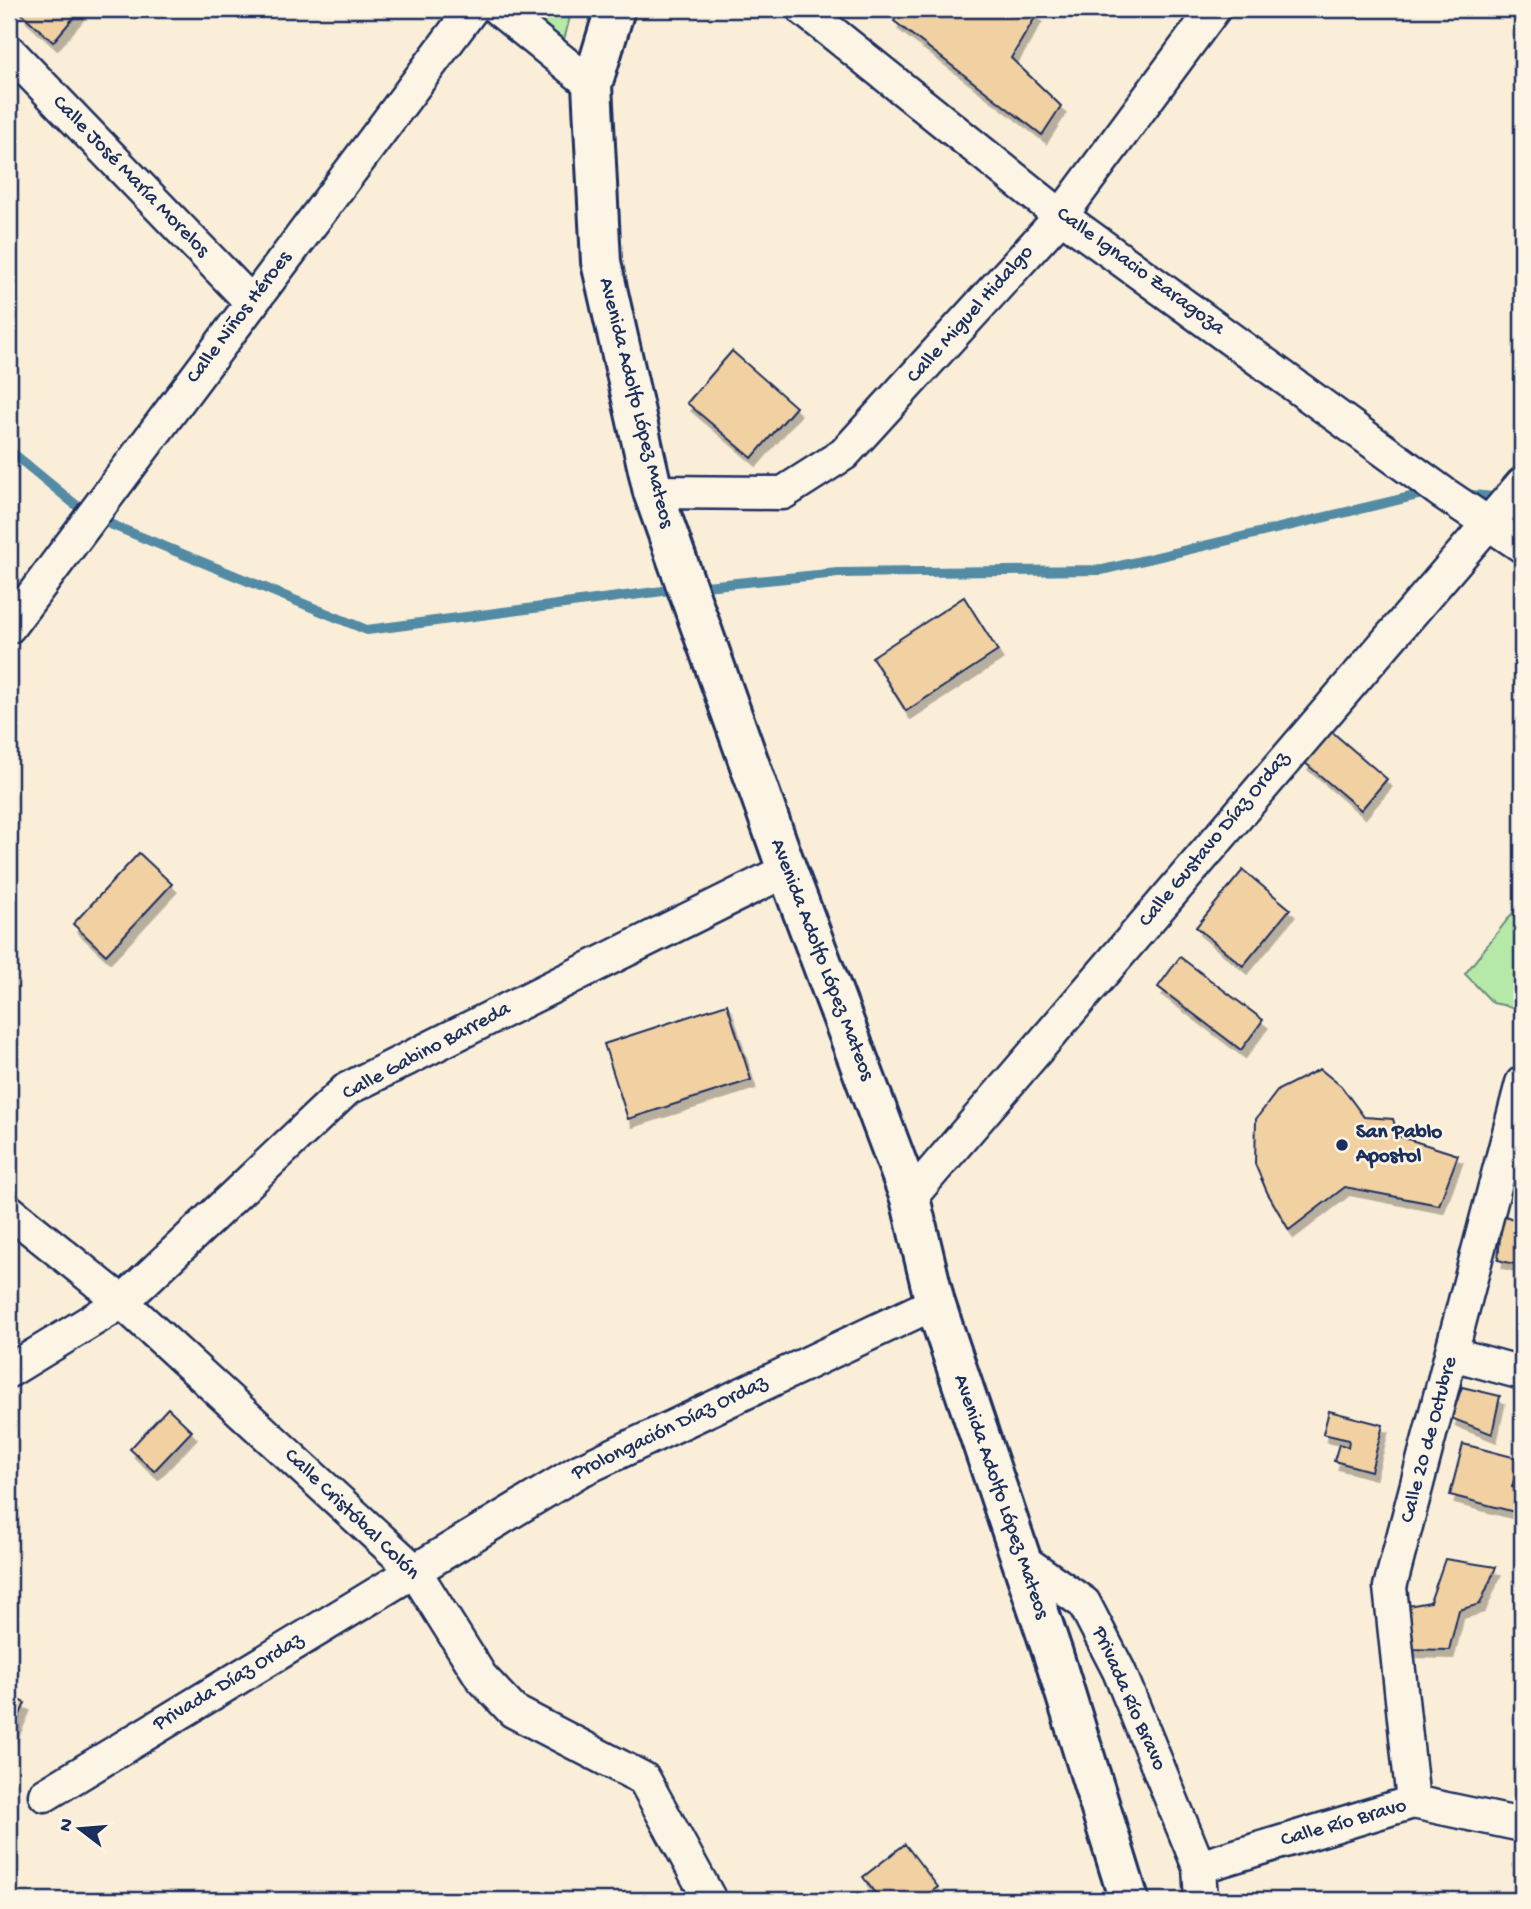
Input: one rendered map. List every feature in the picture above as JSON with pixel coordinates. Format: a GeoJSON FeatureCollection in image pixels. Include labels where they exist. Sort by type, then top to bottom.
{"type":"FeatureCollection","features":[{"type":"Feature","properties":{"kind":"main road","name":"Avenida Adolfo López Mateos"},"geometry":{"type":"LineString","coordinates":[[615,9],[592,85],[601,262],[653,492],[676,564],[787,870],[910,1198],[934,1303],[1021,1559],[1129,1900]]}},
{"type":"Feature","properties":{"kind":"street","name":"Calle Niños Héroes"},"geometry":{"type":"LineString","coordinates":[[9,627],[472,9]]}},
{"type":"Feature","properties":{"kind":"street"},"geometry":{"type":"LineString","coordinates":[[498,9],[592,85]]}},
{"type":"Feature","properties":{"kind":"street","name":"Calle Ignacio Zaragoza"},"geometry":{"type":"LineString","coordinates":[[803,9],[1061,216],[1522,546]]}},
{"type":"Feature","properties":{"kind":"street","name":"Calle Miguel Hidalgo"},"geometry":{"type":"LineString","coordinates":[[653,492],[783,493],[844,454],[1061,216],[1214,9]]}},
{"type":"Feature","properties":{"kind":"street","name":"Calle José María Morelos"},"geometry":{"type":"LineString","coordinates":[[9,51],[252,303]]}},
{"type":"Feature","properties":{"kind":"street","name":"Calle Gustavo Díaz Ordaz"},"geometry":{"type":"LineString","coordinates":[[910,1198],[1522,484]]}},
{"type":"Feature","properties":{"kind":"street","name":"Calle Gabino Barreda"},"geometry":{"type":"LineString","coordinates":[[9,1371],[122,1302],[347,1089],[787,870]]}},
{"type":"Feature","properties":{"kind":"street","name":"Calle 20 de Octubre"},"geometry":{"type":"LineString","coordinates":[[1413,1802],[1390,1587],[1522,1083]]}},
{"type":"Feature","properties":{"kind":"street","name":"Calle Cristóbal Colón"},"geometry":{"type":"LineString","coordinates":[[9,1211],[122,1302],[414,1570],[481,1677],[513,1711],[644,1779],[710,1900]]}},
{"type":"Feature","properties":{"kind":"street","name":"Prolongación Díaz Ordaz"},"geometry":{"type":"LineString","coordinates":[[414,1570],[579,1471],[934,1303]]}},
{"type":"Feature","properties":{"kind":"street"},"geometry":{"type":"LineString","coordinates":[[1453,1354],[1522,1373]]}},
{"type":"Feature","properties":{"kind":"street","name":"Privada Río Bravo"},"geometry":{"type":"LineString","coordinates":[[1021,1559],[1084,1603],[1119,1671],[1199,1867]]}},
{"type":"Feature","properties":{"kind":"street","name":"Privada Díaz Ordaz"},"geometry":{"type":"LineString","coordinates":[[45,1795],[414,1570]]}},
{"type":"Feature","properties":{"kind":"street","name":"Calle Río Bravo"},"geometry":{"type":"LineString","coordinates":[[1199,1867],[1413,1802],[1522,1825]]}},
{"type":"Feature","properties":{"kind":"street"},"geometry":{"type":"LineString","coordinates":[[1199,1867],[1202,1900]]}},
{"type":"Feature","properties":{"kind":"green space"},"geometry":{"type":"Polygon","coordinates":[[[528,9],[572,9],[563,44],[528,9]]]}},
{"type":"Feature","properties":{"kind":"green space"},"geometry":{"type":"Polygon","coordinates":[[[1522,901],[1522,1009],[1493,1003],[1465,974],[1522,901]]]}},
{"type":"Feature","properties":{"kind":"building"},"geometry":{"type":"Polygon","coordinates":[[[27,9],[81,9],[53,42],[22,14],[27,9]]]}},
{"type":"Feature","properties":{"kind":"building"},"geometry":{"type":"Polygon","coordinates":[[[903,9],[1029,9],[1037,14],[1011,58],[1061,106],[1042,135],[894,21],[903,9]]]}},
{"type":"Feature","properties":{"kind":"building"},"geometry":{"type":"Polygon","coordinates":[[[732,351],[796,407],[752,458],[687,403],[732,351]]]}},
{"type":"Feature","properties":{"kind":"building"},"geometry":{"type":"Polygon","coordinates":[[[964,597],[998,651],[906,711],[872,657],[964,597]]]}},
{"type":"Feature","properties":{"kind":"building"},"geometry":{"type":"Polygon","coordinates":[[[1331,731],[1387,779],[1361,810],[1304,762],[1331,731]]]}},
{"type":"Feature","properties":{"kind":"building"},"geometry":{"type":"Polygon","coordinates":[[[139,853],[172,884],[106,955],[73,924],[139,853]]]}},
{"type":"Feature","properties":{"kind":"building"},"geometry":{"type":"Polygon","coordinates":[[[1243,870],[1290,909],[1243,966],[1196,927],[1243,870]]]}},
{"type":"Feature","properties":{"kind":"building"},"geometry":{"type":"Polygon","coordinates":[[[1180,957],[1263,1020],[1241,1050],[1158,987],[1180,957]]]}},
{"type":"Feature","properties":{"kind":"building"},"geometry":{"type":"Polygon","coordinates":[[[727,1004],[751,1080],[628,1119],[604,1044],[727,1004]]]}},
{"type":"Feature","properties":{"kind":"building","name":"San Pablo Apostol"},"geometry":{"type":"Polygon","coordinates":[[[1320,1069],[1341,1086],[1364,1117],[1393,1119],[1398,1136],[1458,1155],[1439,1205],[1345,1187],[1289,1230],[1267,1192],[1255,1164],[1256,1119],[1278,1090],[1320,1069]]]}},
{"type":"Feature","properties":{"kind":"building"},"geometry":{"type":"Polygon","coordinates":[[[1519,1165],[1522,1166],[1522,1193],[1511,1189],[1519,1165]]]}},
{"type":"Feature","properties":{"kind":"building"},"geometry":{"type":"Polygon","coordinates":[[[1502,1215],[1522,1222],[1522,1266],[1498,1260],[1502,1215]]]}},
{"type":"Feature","properties":{"kind":"building"},"geometry":{"type":"Polygon","coordinates":[[[1462,1387],[1500,1396],[1492,1434],[1451,1418],[1462,1387]]]}},
{"type":"Feature","properties":{"kind":"building"},"geometry":{"type":"Polygon","coordinates":[[[168,1408],[192,1431],[154,1471],[130,1449],[168,1408]]]}},
{"type":"Feature","properties":{"kind":"building"},"geometry":{"type":"Polygon","coordinates":[[[1329,1411],[1383,1425],[1371,1471],[1334,1461],[1339,1444],[1348,1447],[1349,1440],[1323,1434],[1329,1411]]]}},
{"type":"Feature","properties":{"kind":"building"},"geometry":{"type":"Polygon","coordinates":[[[1463,1444],[1520,1459],[1512,1487],[1522,1490],[1522,1514],[1450,1495],[1463,1444]]]}},
{"type":"Feature","properties":{"kind":"building"},"geometry":{"type":"Polygon","coordinates":[[[1445,1559],[1496,1567],[1480,1604],[1459,1610],[1449,1650],[1406,1649],[1402,1607],[1430,1602],[1445,1559]]]}},
{"type":"Feature","properties":{"kind":"building"},"geometry":{"type":"Polygon","coordinates":[[[9,1696],[25,1703],[9,1740],[9,1696]]]}},
{"type":"Feature","properties":{"kind":"building"},"geometry":{"type":"Polygon","coordinates":[[[905,1844],[938,1887],[920,1900],[880,1900],[863,1877],[905,1844]]]}},
{"type":"Feature","properties":{"kind":"waterway"},"geometry":{"type":"LineString","coordinates":[[9,450],[88,515],[367,630],[678,589]]}},
{"type":"Feature","properties":{"kind":"waterway"},"geometry":{"type":"LineString","coordinates":[[695,587],[838,573],[1102,570],[1431,492]]}},
{"type":"Feature","properties":{"kind":"waterway"},"geometry":{"type":"LineString","coordinates":[[1461,494],[1505,498]]}},
{"type":"Feature","properties":{"kind":"place","name":"San Pablo Apostol"},"geometry":{"type":"Point","coordinates":[1342,1145]}}]}
